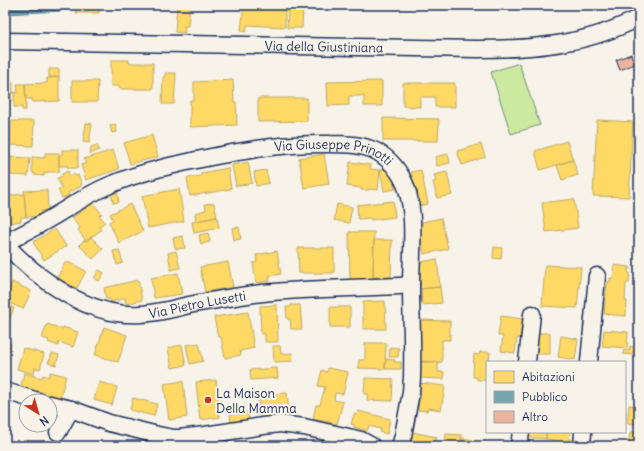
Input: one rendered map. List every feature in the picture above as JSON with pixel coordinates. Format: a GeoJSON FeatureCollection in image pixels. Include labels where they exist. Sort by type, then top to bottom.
{"type":"FeatureCollection","features":[{"type":"Feature","properties":{"kind":"street","name":"Via della Giustiniana"},"geometry":{"type":"LineString","coordinates":[[5,41],[477,49],[507,48],[572,42],[590,37],[639,18]]}},
{"type":"Feature","properties":{"kind":"street","name":"Via Giuseppe Prinotti"},"geometry":{"type":"LineString","coordinates":[[5,243],[44,223],[103,188],[130,177],[156,169],[267,147],[306,143],[349,145],[366,148],[381,154],[395,167],[401,176],[410,200],[412,215],[412,377],[411,392],[400,446]]}},
{"type":"Feature","properties":{"kind":"street","name":"Via Pietro Lusetti"},"geometry":{"type":"LineString","coordinates":[[5,243],[16,255],[56,287],[90,305],[104,310],[124,314],[142,314],[220,299],[295,290],[400,286],[411,284]]}},
{"type":"Feature","properties":{"kind":"street"},"geometry":{"type":"LineString","coordinates":[[589,361],[597,276]]}},
{"type":"Feature","properties":{"kind":"street"},"geometry":{"type":"LineString","coordinates":[[527,361],[532,314]]}},
{"type":"Feature","properties":{"kind":"street"},"geometry":{"type":"LineString","coordinates":[[5,391],[18,395]]}},
{"type":"Feature","properties":{"kind":"street"},"geometry":{"type":"LineString","coordinates":[[58,406],[109,423],[174,438],[280,424],[304,427],[346,436],[361,440],[372,446]]}},
{"type":"Feature","properties":{"kind":"street"},"geometry":{"type":"LineString","coordinates":[[58,432],[71,409]]}},
{"type":"Feature","properties":{"kind":"street"},"geometry":{"type":"LineString","coordinates":[[519,446],[520,433]]}},
{"type":"Feature","properties":{"kind":"street"},"geometry":{"type":"LineString","coordinates":[[582,446],[583,433]]}},
{"type":"Feature","properties":{"kind":"green space"},"geometry":{"type":"Polygon","coordinates":[[[519,63],[540,125],[511,134],[491,72],[519,63]]]}},
{"type":"Feature","properties":{"kind":"building: Abitazioni"},"geometry":{"type":"Polygon","coordinates":[[[76,5],[99,5],[99,13],[76,13],[76,5]]]}},
{"type":"Feature","properties":{"kind":"building: Abitazioni"},"geometry":{"type":"Polygon","coordinates":[[[108,5],[141,5],[141,9],[108,8],[108,5]]]}},
{"type":"Feature","properties":{"kind":"building: Abitazioni"},"geometry":{"type":"Polygon","coordinates":[[[177,5],[190,5],[188,26],[184,26],[185,33],[175,32],[177,5]]]}},
{"type":"Feature","properties":{"kind":"building: Abitazioni"},"geometry":{"type":"Polygon","coordinates":[[[239,5],[268,5],[268,7],[280,7],[280,10],[287,10],[287,6],[303,7],[302,28],[287,28],[288,12],[285,12],[285,27],[247,25],[246,32],[241,30],[243,9],[239,5]]]}},
{"type":"Feature","properties":{"kind":"building: Abitazioni"},"geometry":{"type":"Polygon","coordinates":[[[111,60],[129,60],[129,63],[153,63],[153,89],[120,89],[119,86],[111,86],[111,60]]]}},
{"type":"Feature","properties":{"kind":"building: Abitazioni"},"geometry":{"type":"Polygon","coordinates":[[[49,69],[59,69],[59,77],[49,77],[49,69]]]}},
{"type":"Feature","properties":{"kind":"building: Abitazioni"},"geometry":{"type":"Polygon","coordinates":[[[165,73],[176,73],[174,104],[162,104],[163,77],[165,77],[165,73]]]}},
{"type":"Feature","properties":{"kind":"building: Abitazioni"},"geometry":{"type":"Polygon","coordinates":[[[59,77],[59,101],[32,102],[32,99],[26,99],[25,84],[47,83],[47,78],[59,77]]]}},
{"type":"Feature","properties":{"kind":"building: Abitazioni"},"geometry":{"type":"Polygon","coordinates":[[[233,80],[237,125],[190,127],[190,100],[194,100],[194,82],[233,80]]]}},
{"type":"Feature","properties":{"kind":"building: Abitazioni"},"geometry":{"type":"Polygon","coordinates":[[[72,81],[98,81],[97,102],[72,102],[72,81]]]}},
{"type":"Feature","properties":{"kind":"building: Abitazioni"},"geometry":{"type":"Polygon","coordinates":[[[382,81],[382,106],[364,106],[364,96],[349,96],[349,105],[328,106],[327,82],[382,81]]]}},
{"type":"Feature","properties":{"kind":"building: Abitazioni"},"geometry":{"type":"Polygon","coordinates":[[[5,83],[13,83],[11,101],[5,101],[5,83]]]}},
{"type":"Feature","properties":{"kind":"building: Abitazioni"},"geometry":{"type":"Polygon","coordinates":[[[403,83],[455,83],[455,107],[435,107],[435,97],[420,97],[420,107],[403,106],[403,83]]]}},
{"type":"Feature","properties":{"kind":"building: Abitazioni"},"geometry":{"type":"Polygon","coordinates":[[[17,84],[25,84],[26,110],[22,110],[22,107],[14,107],[14,92],[18,93],[17,84]]]}},
{"type":"Feature","properties":{"kind":"building: Abitazioni"},"geometry":{"type":"Polygon","coordinates":[[[258,98],[307,98],[307,121],[258,122],[258,98]]]}},
{"type":"Feature","properties":{"kind":"building: Abitazioni"},"geometry":{"type":"Polygon","coordinates":[[[383,118],[439,119],[438,141],[383,141],[383,118]]]}},
{"type":"Feature","properties":{"kind":"building: Abitazioni"},"geometry":{"type":"Polygon","coordinates":[[[597,120],[633,122],[629,197],[593,196],[597,120]]]}},
{"type":"Feature","properties":{"kind":"building: Abitazioni"},"geometry":{"type":"Polygon","coordinates":[[[11,121],[34,121],[33,146],[10,145],[11,121]]]}},
{"type":"Feature","properties":{"kind":"building: Abitazioni"},"geometry":{"type":"Polygon","coordinates":[[[86,123],[92,124],[89,143],[83,142],[86,123]]]}},
{"type":"Feature","properties":{"kind":"building: Abitazioni"},"geometry":{"type":"Polygon","coordinates":[[[115,124],[117,132],[112,133],[110,126],[115,124]]]}},
{"type":"Feature","properties":{"kind":"building: Abitazioni"},"geometry":{"type":"Polygon","coordinates":[[[152,135],[158,157],[130,164],[124,143],[152,135]]]}},
{"type":"Feature","properties":{"kind":"building: Abitazioni"},"geometry":{"type":"Polygon","coordinates":[[[567,141],[573,160],[540,170],[535,151],[567,141]]]}},
{"type":"Feature","properties":{"kind":"building: Abitazioni"},"geometry":{"type":"Polygon","coordinates":[[[481,144],[485,157],[462,165],[457,151],[481,144]]]}},
{"type":"Feature","properties":{"kind":"building: Abitazioni"},"geometry":{"type":"Polygon","coordinates":[[[97,145],[99,150],[90,154],[91,147],[97,145]]]}},
{"type":"Feature","properties":{"kind":"building: Abitazioni"},"geometry":{"type":"Polygon","coordinates":[[[62,150],[78,150],[78,168],[59,166],[59,156],[62,154],[62,150]]]}},
{"type":"Feature","properties":{"kind":"building: Abitazioni"},"geometry":{"type":"Polygon","coordinates":[[[113,150],[119,169],[86,180],[81,165],[86,163],[84,159],[113,150]]]}},
{"type":"Feature","properties":{"kind":"building: Abitazioni"},"geometry":{"type":"Polygon","coordinates":[[[45,153],[59,153],[59,172],[47,172],[44,173],[44,176],[34,175],[34,172],[32,172],[32,157],[45,158],[45,153]]]}},
{"type":"Feature","properties":{"kind":"building: Abitazioni"},"geometry":{"type":"Polygon","coordinates":[[[324,154],[329,184],[304,188],[299,158],[324,154]]]}},
{"type":"Feature","properties":{"kind":"building: Abitazioni"},"geometry":{"type":"Polygon","coordinates":[[[448,154],[450,163],[437,166],[435,157],[448,154]]]}},
{"type":"Feature","properties":{"kind":"building: Abitazioni"},"geometry":{"type":"Polygon","coordinates":[[[11,157],[30,158],[28,176],[10,175],[11,157]]]}},
{"type":"Feature","properties":{"kind":"building: Abitazioni"},"geometry":{"type":"Polygon","coordinates":[[[573,160],[578,175],[562,180],[557,165],[573,160]]]}},
{"type":"Feature","properties":{"kind":"building: Abitazioni"},"geometry":{"type":"Polygon","coordinates":[[[248,162],[252,183],[236,186],[232,165],[248,162]]]}},
{"type":"Feature","properties":{"kind":"building: Abitazioni"},"geometry":{"type":"Polygon","coordinates":[[[350,162],[371,165],[370,169],[380,170],[378,190],[361,190],[361,188],[347,186],[350,162]]]}},
{"type":"Feature","properties":{"kind":"building: Abitazioni"},"geometry":{"type":"Polygon","coordinates":[[[228,168],[231,189],[190,196],[187,178],[201,176],[201,173],[228,168]]]}},
{"type":"Feature","properties":{"kind":"building: Abitazioni"},"geometry":{"type":"Polygon","coordinates":[[[391,168],[398,180],[393,183],[396,189],[384,191],[380,170],[391,168]]]}},
{"type":"Feature","properties":{"kind":"building: Abitazioni"},"geometry":{"type":"Polygon","coordinates":[[[266,170],[269,183],[256,186],[254,172],[266,170]]]}},
{"type":"Feature","properties":{"kind":"building: Abitazioni"},"geometry":{"type":"Polygon","coordinates":[[[421,170],[428,204],[418,206],[411,172],[421,170]]]}},
{"type":"Feature","properties":{"kind":"building: Abitazioni"},"geometry":{"type":"Polygon","coordinates":[[[68,171],[69,176],[74,174],[76,176],[78,175],[82,184],[80,187],[69,192],[68,196],[62,198],[58,190],[62,188],[57,178],[63,176],[62,174],[68,171]]]}},
{"type":"Feature","properties":{"kind":"building: Abitazioni"},"geometry":{"type":"Polygon","coordinates":[[[447,172],[452,195],[437,198],[433,182],[436,181],[434,175],[447,172]]]}},
{"type":"Feature","properties":{"kind":"building: Abitazioni"},"geometry":{"type":"Polygon","coordinates":[[[179,189],[184,221],[148,228],[142,196],[179,189]]]}},
{"type":"Feature","properties":{"kind":"building: Abitazioni"},"geometry":{"type":"Polygon","coordinates":[[[47,190],[48,210],[41,211],[41,216],[26,217],[24,191],[47,190]]]}},
{"type":"Feature","properties":{"kind":"building: Abitazioni"},"geometry":{"type":"Polygon","coordinates":[[[117,190],[119,202],[113,203],[111,191],[117,190]]]}},
{"type":"Feature","properties":{"kind":"building: Abitazioni"},"geometry":{"type":"Polygon","coordinates":[[[24,194],[26,217],[21,217],[21,221],[10,223],[10,220],[7,220],[7,217],[5,216],[5,196],[24,194]]]}},
{"type":"Feature","properties":{"kind":"building: Abitazioni"},"geometry":{"type":"Polygon","coordinates":[[[574,199],[578,228],[546,232],[542,203],[574,199]]]}},
{"type":"Feature","properties":{"kind":"building: Abitazioni"},"geometry":{"type":"Polygon","coordinates":[[[393,201],[395,217],[371,220],[370,218],[358,219],[357,205],[393,201]]]}},
{"type":"Feature","properties":{"kind":"building: Abitazioni"},"geometry":{"type":"Polygon","coordinates":[[[93,203],[102,214],[99,215],[105,222],[99,227],[101,230],[86,241],[78,230],[80,228],[72,218],[93,203]]]}},
{"type":"Feature","properties":{"kind":"building: Abitazioni"},"geometry":{"type":"Polygon","coordinates":[[[214,203],[217,217],[196,221],[195,213],[206,210],[205,204],[214,203]]]}},
{"type":"Feature","properties":{"kind":"building: Abitazioni"},"geometry":{"type":"Polygon","coordinates":[[[130,204],[143,231],[119,243],[109,222],[113,220],[110,214],[130,204]]]}},
{"type":"Feature","properties":{"kind":"building: Abitazioni"},"geometry":{"type":"Polygon","coordinates":[[[337,204],[352,207],[349,223],[334,220],[337,204]]]}},
{"type":"Feature","properties":{"kind":"building: Abitazioni"},"geometry":{"type":"Polygon","coordinates":[[[217,217],[219,228],[194,233],[192,222],[217,217]]]}},
{"type":"Feature","properties":{"kind":"building: Abitazioni"},"geometry":{"type":"Polygon","coordinates":[[[441,218],[448,249],[424,254],[418,225],[422,224],[422,222],[441,218]]]}},
{"type":"Feature","properties":{"kind":"building: Abitazioni"},"geometry":{"type":"Polygon","coordinates":[[[239,227],[241,239],[234,240],[232,228],[239,227]]]}},
{"type":"Feature","properties":{"kind":"building: Abitazioni"},"geometry":{"type":"Polygon","coordinates":[[[55,229],[66,246],[44,260],[33,242],[55,229]]]}},
{"type":"Feature","properties":{"kind":"building: Abitazioni"},"geometry":{"type":"Polygon","coordinates":[[[349,232],[374,232],[373,280],[350,280],[349,232]]]}},
{"type":"Feature","properties":{"kind":"building: Abitazioni"},"geometry":{"type":"Polygon","coordinates":[[[208,233],[210,242],[201,244],[199,235],[208,233]]]}},
{"type":"Feature","properties":{"kind":"building: Abitazioni"},"geometry":{"type":"Polygon","coordinates":[[[183,236],[185,248],[175,248],[173,238],[183,236]]]}},
{"type":"Feature","properties":{"kind":"building: Abitazioni"},"geometry":{"type":"Polygon","coordinates":[[[91,237],[103,249],[93,259],[79,245],[91,237]]]}},
{"type":"Feature","properties":{"kind":"building: Abitazioni"},"geometry":{"type":"Polygon","coordinates":[[[374,240],[392,240],[391,277],[373,277],[374,240]]]}},
{"type":"Feature","properties":{"kind":"building: Abitazioni"},"geometry":{"type":"Polygon","coordinates":[[[494,247],[502,248],[501,259],[493,258],[494,247]]]}},
{"type":"Feature","properties":{"kind":"building: Abitazioni"},"geometry":{"type":"Polygon","coordinates":[[[298,248],[334,248],[334,273],[299,273],[298,248]]]}},
{"type":"Feature","properties":{"kind":"building: Abitazioni"},"geometry":{"type":"Polygon","coordinates":[[[119,250],[123,263],[117,265],[113,251],[119,250]]]}},
{"type":"Feature","properties":{"kind":"building: Abitazioni"},"geometry":{"type":"Polygon","coordinates":[[[176,251],[180,268],[171,270],[168,253],[176,251]]]}},
{"type":"Feature","properties":{"kind":"building: Abitazioni"},"geometry":{"type":"Polygon","coordinates":[[[277,251],[281,274],[269,276],[270,281],[256,283],[253,263],[257,262],[256,255],[277,251]]]}},
{"type":"Feature","properties":{"kind":"building: Abitazioni"},"geometry":{"type":"Polygon","coordinates":[[[437,259],[440,287],[418,289],[416,268],[420,267],[421,262],[437,259]]]}},
{"type":"Feature","properties":{"kind":"building: Abitazioni"},"geometry":{"type":"Polygon","coordinates":[[[66,261],[86,271],[77,288],[57,278],[66,261]]]}},
{"type":"Feature","properties":{"kind":"building: Abitazioni"},"geometry":{"type":"Polygon","coordinates":[[[228,262],[233,287],[205,292],[200,267],[228,262]]]}},
{"type":"Feature","properties":{"kind":"building: Abitazioni"},"geometry":{"type":"Polygon","coordinates":[[[545,265],[581,267],[577,308],[542,306],[545,265]]]}},
{"type":"Feature","properties":{"kind":"building: Abitazioni"},"geometry":{"type":"Polygon","coordinates":[[[614,265],[630,267],[630,269],[628,269],[628,272],[630,273],[629,283],[626,283],[626,316],[604,314],[607,282],[610,282],[610,278],[613,279],[614,265]]]}},
{"type":"Feature","properties":{"kind":"building: Abitazioni"},"geometry":{"type":"Polygon","coordinates":[[[99,270],[104,273],[99,281],[94,278],[99,270]]]}},
{"type":"Feature","properties":{"kind":"building: Abitazioni"},"geometry":{"type":"Polygon","coordinates":[[[178,273],[182,294],[154,298],[151,278],[178,273]]]}},
{"type":"Feature","properties":{"kind":"building: Abitazioni"},"geometry":{"type":"Polygon","coordinates":[[[138,280],[142,300],[126,304],[125,298],[111,302],[110,299],[106,299],[104,288],[138,280]]]}},
{"type":"Feature","properties":{"kind":"building: Abitazioni"},"geometry":{"type":"Polygon","coordinates":[[[12,282],[31,291],[23,309],[5,301],[12,282]]]}},
{"type":"Feature","properties":{"kind":"building: Abitazioni"},"geometry":{"type":"Polygon","coordinates":[[[440,287],[442,303],[422,305],[421,289],[440,287]]]}},
{"type":"Feature","properties":{"kind":"building: Abitazioni"},"geometry":{"type":"Polygon","coordinates":[[[385,301],[386,329],[363,329],[363,302],[385,301]]]}},
{"type":"Feature","properties":{"kind":"building: Abitazioni"},"geometry":{"type":"Polygon","coordinates":[[[5,304],[14,308],[8,323],[5,322],[5,304]]]}},
{"type":"Feature","properties":{"kind":"building: Abitazioni"},"geometry":{"type":"Polygon","coordinates":[[[277,305],[278,342],[265,342],[265,334],[261,334],[260,306],[277,305]]]}},
{"type":"Feature","properties":{"kind":"building: Abitazioni"},"geometry":{"type":"Polygon","coordinates":[[[291,305],[300,305],[302,329],[291,329],[290,319],[287,319],[286,307],[290,307],[291,305]]]}},
{"type":"Feature","properties":{"kind":"building: Abitazioni"},"geometry":{"type":"Polygon","coordinates":[[[330,307],[350,307],[350,327],[330,327],[330,307]]]}},
{"type":"Feature","properties":{"kind":"building: Abitazioni"},"geometry":{"type":"Polygon","coordinates":[[[248,312],[254,348],[240,351],[241,355],[225,358],[221,337],[218,337],[214,317],[248,312]]]}},
{"type":"Feature","properties":{"kind":"building: Abitazioni"},"geometry":{"type":"Polygon","coordinates":[[[501,316],[523,319],[520,338],[517,338],[515,353],[501,351],[503,336],[498,336],[501,316]]]}},
{"type":"Feature","properties":{"kind":"building: Abitazioni"},"geometry":{"type":"Polygon","coordinates":[[[419,320],[450,321],[450,340],[442,340],[442,362],[418,362],[419,320]]]}},
{"type":"Feature","properties":{"kind":"building: Abitazioni"},"geometry":{"type":"Polygon","coordinates":[[[47,324],[78,332],[73,347],[59,342],[58,346],[48,342],[49,340],[42,338],[47,324]]]}},
{"type":"Feature","properties":{"kind":"building: Abitazioni"},"geometry":{"type":"Polygon","coordinates":[[[104,327],[127,335],[118,362],[95,355],[104,327]]]}},
{"type":"Feature","properties":{"kind":"building: Abitazioni"},"geometry":{"type":"Polygon","coordinates":[[[604,330],[628,332],[627,348],[602,346],[604,330]]]}},
{"type":"Feature","properties":{"kind":"building: Abitazioni"},"geometry":{"type":"Polygon","coordinates":[[[535,333],[550,333],[550,354],[534,354],[535,333]]]}},
{"type":"Feature","properties":{"kind":"building: Abitazioni"},"geometry":{"type":"Polygon","coordinates":[[[561,336],[578,339],[575,360],[558,357],[561,336]]]}},
{"type":"Feature","properties":{"kind":"building: Abitazioni"},"geometry":{"type":"Polygon","coordinates":[[[5,342],[11,344],[6,360],[5,359],[5,342]]]}},
{"type":"Feature","properties":{"kind":"building: Abitazioni"},"geometry":{"type":"Polygon","coordinates":[[[199,343],[203,361],[190,364],[186,345],[199,343]]]}},
{"type":"Feature","properties":{"kind":"building: Abitazioni"},"geometry":{"type":"Polygon","coordinates":[[[365,343],[386,343],[385,369],[358,368],[359,360],[365,360],[365,343]]]}},
{"type":"Feature","properties":{"kind":"building: Abitazioni"},"geometry":{"type":"Polygon","coordinates":[[[182,345],[186,365],[172,368],[168,348],[182,345]]]}},
{"type":"Feature","properties":{"kind":"building: Abitazioni"},"geometry":{"type":"Polygon","coordinates":[[[273,346],[280,346],[281,354],[292,353],[293,361],[274,362],[273,346]]]}},
{"type":"Feature","properties":{"kind":"building: Abitazioni"},"geometry":{"type":"Polygon","coordinates":[[[630,346],[634,347],[633,355],[623,354],[624,350],[629,351],[630,346]]]}},
{"type":"Feature","properties":{"kind":"building: Abitazioni"},"geometry":{"type":"Polygon","coordinates":[[[390,347],[399,348],[398,357],[389,357],[390,347]]]}},
{"type":"Feature","properties":{"kind":"building: Abitazioni"},"geometry":{"type":"Polygon","coordinates":[[[23,348],[44,354],[40,369],[35,368],[34,374],[17,369],[23,348]]]}},
{"type":"Feature","properties":{"kind":"building: Abitazioni"},"geometry":{"type":"Polygon","coordinates":[[[480,352],[490,352],[489,361],[486,361],[486,380],[477,380],[477,377],[473,377],[474,354],[479,355],[480,352]]]}},
{"type":"Feature","properties":{"kind":"building: Abitazioni"},"geometry":{"type":"Polygon","coordinates":[[[52,353],[59,355],[56,365],[48,363],[52,353]]]}},
{"type":"Feature","properties":{"kind":"building: Abitazioni"},"geometry":{"type":"Polygon","coordinates":[[[386,359],[395,360],[394,362],[401,362],[401,369],[385,369],[386,359]]]}},
{"type":"Feature","properties":{"kind":"building: Abitazioni"},"geometry":{"type":"Polygon","coordinates":[[[421,361],[438,362],[438,372],[444,372],[444,379],[420,378],[421,361]]]}},
{"type":"Feature","properties":{"kind":"building: Abitazioni"},"geometry":{"type":"Polygon","coordinates":[[[277,368],[278,378],[251,380],[250,370],[277,368]]]}},
{"type":"Feature","properties":{"kind":"building: Abitazioni"},"geometry":{"type":"Polygon","coordinates":[[[328,368],[348,372],[343,394],[335,393],[334,400],[343,402],[337,424],[313,419],[316,405],[320,405],[325,387],[318,386],[322,370],[327,372],[328,368]]]}},
{"type":"Feature","properties":{"kind":"building: Abitazioni"},"geometry":{"type":"Polygon","coordinates":[[[50,372],[66,376],[60,398],[58,397],[58,393],[44,393],[21,386],[24,373],[42,378],[43,375],[49,377],[50,372]]]}},
{"type":"Feature","properties":{"kind":"building: Abitazioni"},"geometry":{"type":"Polygon","coordinates":[[[365,378],[393,379],[392,401],[367,400],[368,394],[364,394],[365,378]]]}},
{"type":"Feature","properties":{"kind":"building: Abitazioni","name":"La Maison Della Mamma"},"geometry":{"type":"Polygon","coordinates":[[[216,380],[220,417],[200,420],[196,382],[216,380]]]}},
{"type":"Feature","properties":{"kind":"building: Abitazioni"},"geometry":{"type":"Polygon","coordinates":[[[183,381],[187,417],[169,420],[164,384],[183,381]]]}},
{"type":"Feature","properties":{"kind":"building: Abitazioni"},"geometry":{"type":"Polygon","coordinates":[[[99,382],[117,387],[112,405],[94,400],[99,382]]]}},
{"type":"Feature","properties":{"kind":"building: Abitazioni"},"geometry":{"type":"Polygon","coordinates":[[[421,383],[445,386],[441,410],[428,408],[427,411],[418,410],[421,383]]]}},
{"type":"Feature","properties":{"kind":"building: Abitazioni"},"geometry":{"type":"Polygon","coordinates":[[[287,393],[289,414],[259,416],[258,395],[287,393]]]}},
{"type":"Feature","properties":{"kind":"building: Abitazioni"},"geometry":{"type":"Polygon","coordinates":[[[133,398],[157,404],[154,416],[130,410],[133,398]]]}},
{"type":"Feature","properties":{"kind":"building: Abitazioni"},"geometry":{"type":"Polygon","coordinates":[[[629,405],[638,406],[636,424],[627,423],[629,405]]]}},
{"type":"Feature","properties":{"kind":"building: Abitazioni"},"geometry":{"type":"Polygon","coordinates":[[[358,411],[390,419],[387,434],[380,432],[381,429],[369,426],[367,431],[354,427],[354,425],[351,424],[354,414],[357,415],[358,411]]]}},
{"type":"Feature","properties":{"kind":"building: Abitazioni"},"geometry":{"type":"Polygon","coordinates":[[[248,412],[249,421],[231,424],[230,414],[248,412]]]}},
{"type":"Feature","properties":{"kind":"building: Abitazioni"},"geometry":{"type":"Polygon","coordinates":[[[412,432],[437,437],[435,446],[406,446],[410,440],[412,432]]]}},
{"type":"Feature","properties":{"kind":"building: Abitazioni"},"geometry":{"type":"Polygon","coordinates":[[[630,432],[639,432],[639,446],[628,446],[630,432]]]}},
{"type":"Feature","properties":{"kind":"building: Abitazioni"},"geometry":{"type":"Polygon","coordinates":[[[525,433],[546,433],[546,439],[524,437],[525,433]]]}},
{"type":"Feature","properties":{"kind":"building: Abitazioni"},"geometry":{"type":"Polygon","coordinates":[[[546,433],[570,433],[569,446],[554,446],[554,440],[546,439],[546,433]]]}},
{"type":"Feature","properties":{"kind":"building: Abitazioni"},"geometry":{"type":"Polygon","coordinates":[[[446,434],[462,435],[460,446],[442,446],[443,442],[445,442],[446,434]]]}},
{"type":"Feature","properties":{"kind":"building: Abitazioni"},"geometry":{"type":"Polygon","coordinates":[[[463,438],[473,440],[472,446],[462,446],[463,438]]]}},
{"type":"Feature","properties":{"kind":"building: Abitazioni"},"geometry":{"type":"Polygon","coordinates":[[[592,443],[614,446],[592,446],[592,443]]]}},
{"type":"Feature","properties":{"kind":"building: Pubblico"},"geometry":{"type":"Polygon","coordinates":[[[5,5],[61,5],[61,11],[5,14],[5,5]]]}},
{"type":"Feature","properties":{"kind":"building: Pubblico"},"geometry":{"type":"Polygon","coordinates":[[[5,439],[15,446],[5,446],[5,439]]]}},
{"type":"Feature","properties":{"kind":"building: Altro"},"geometry":{"type":"Polygon","coordinates":[[[631,54],[635,64],[620,70],[616,60],[631,54]]]}},
{"type":"Feature","properties":{"kind":"place","name":"La Maison Della Mamma"},"geometry":{"type":"Point","coordinates":[208,400]}}]}
